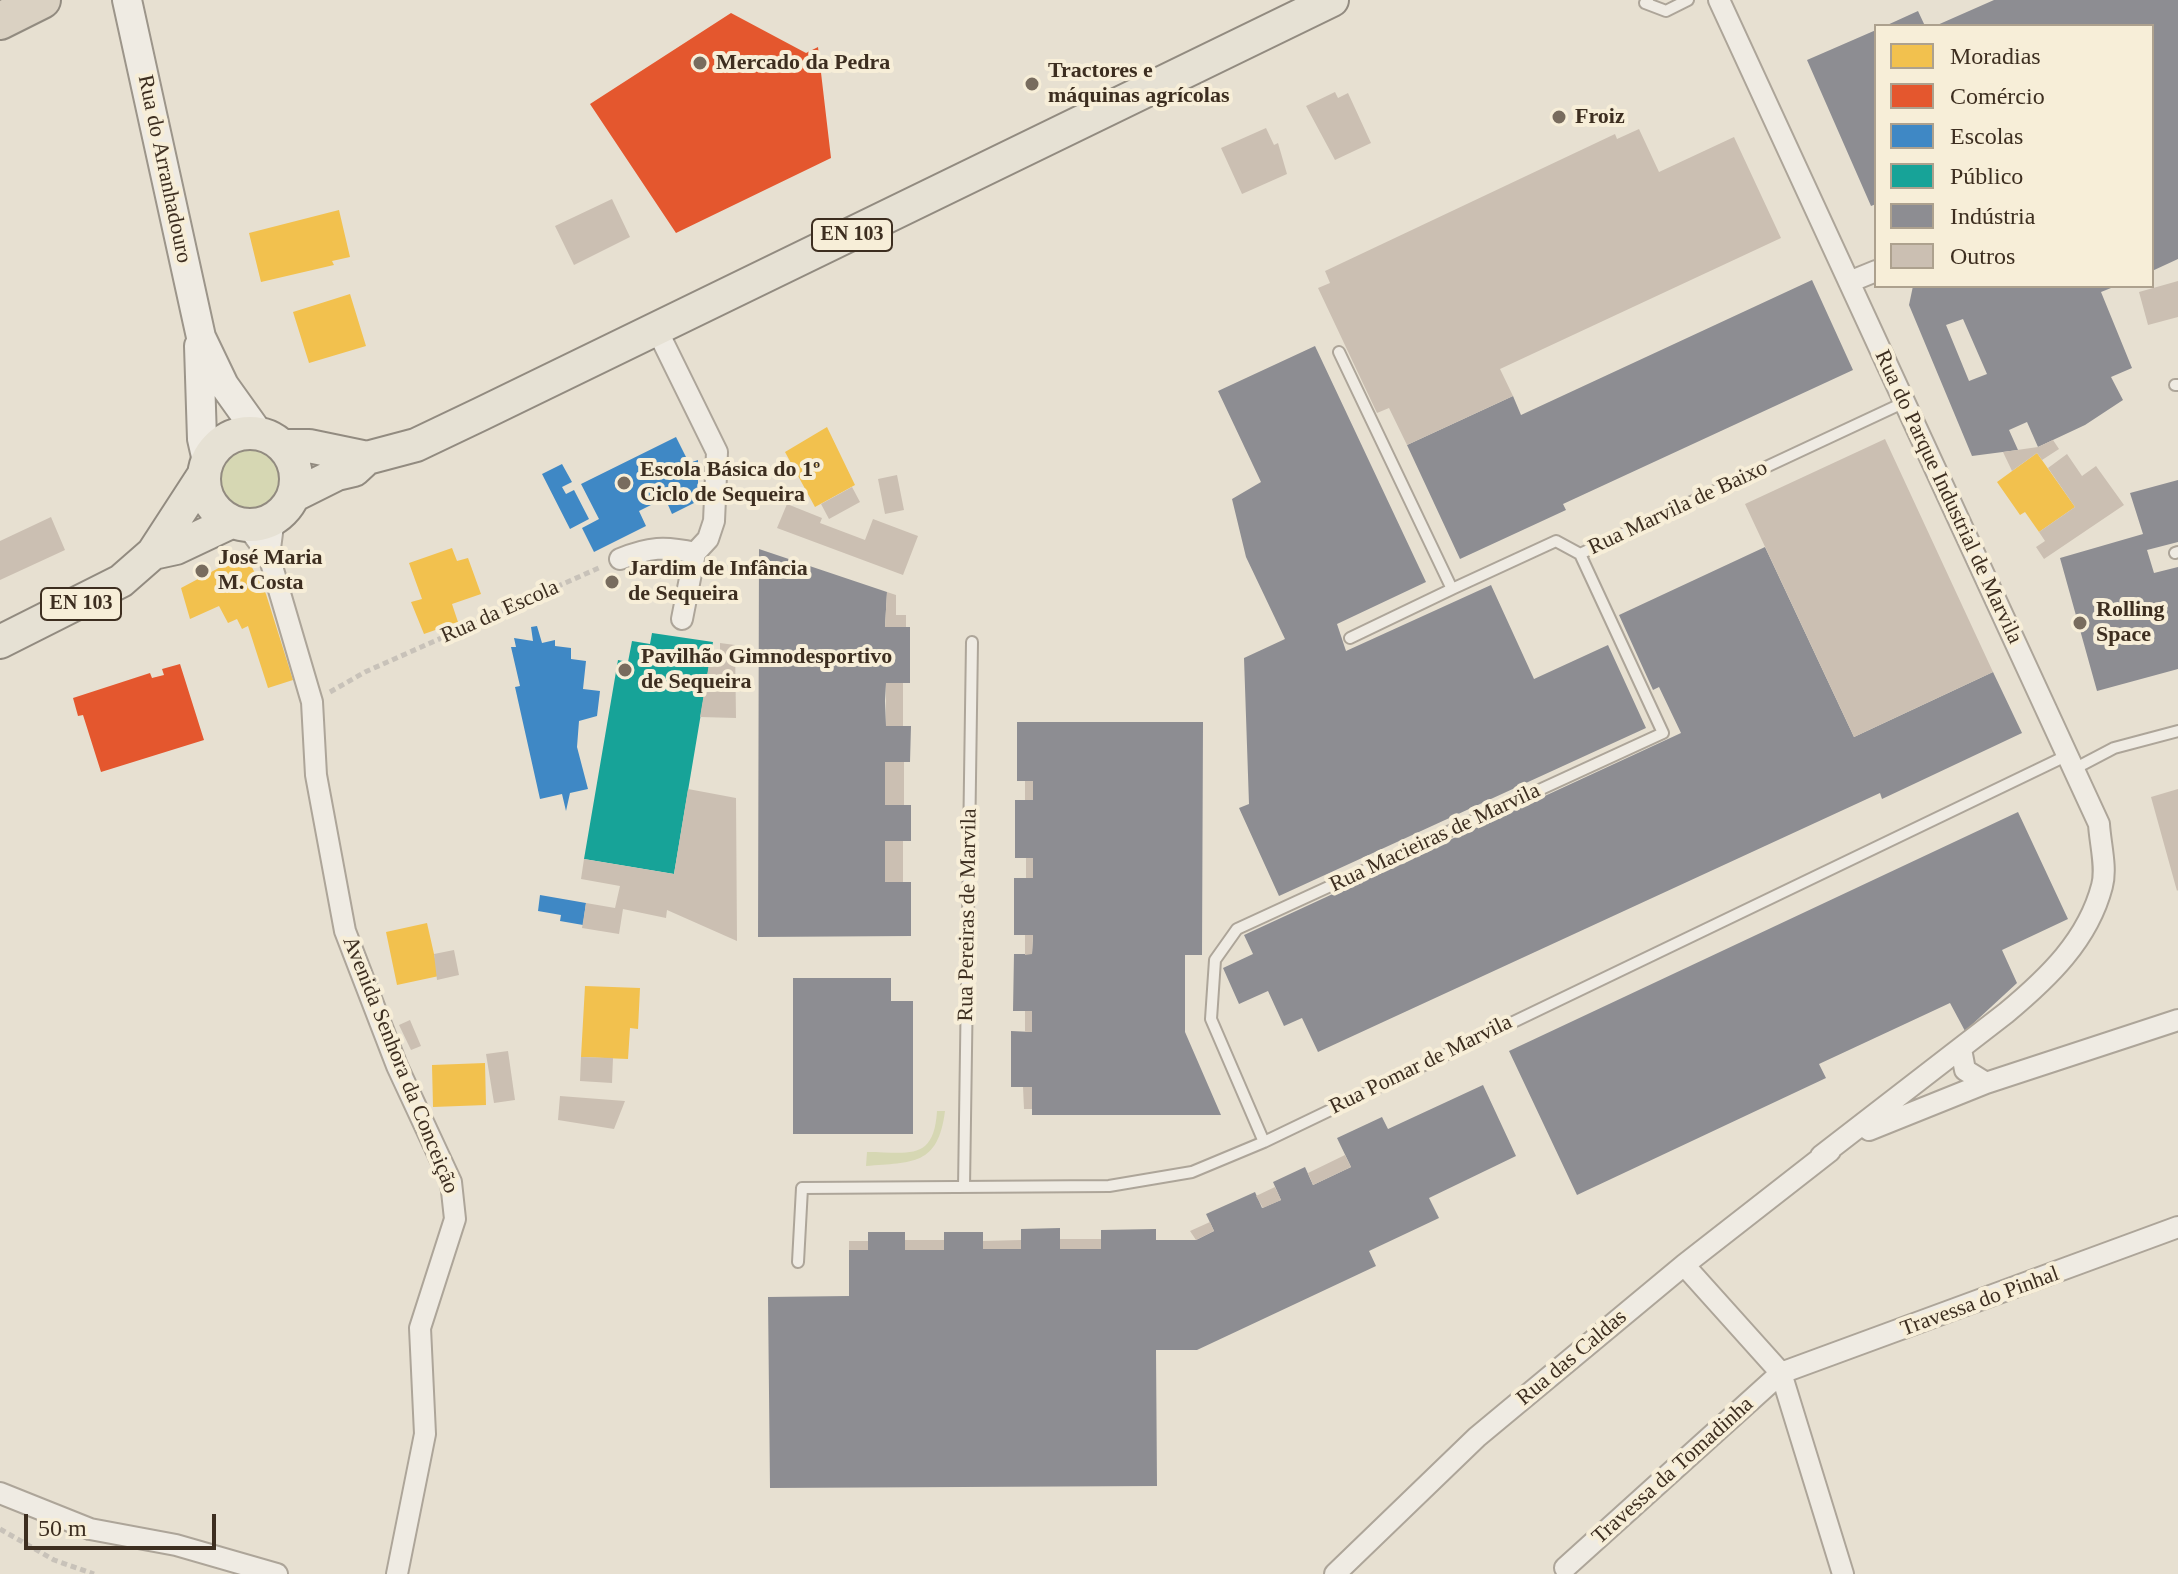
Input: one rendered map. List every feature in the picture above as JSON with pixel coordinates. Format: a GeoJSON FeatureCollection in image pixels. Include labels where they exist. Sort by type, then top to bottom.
{"type":"FeatureCollection","features":[{"type":"Feature","properties":{"kind":"highway"},"geometry":{"type":"LineString","coordinates":[[0,21],[42,0]]}},
{"type":"Feature","properties":{"kind":"main road","name":"EN 103"},"geometry":{"type":"LineString","coordinates":[[0,642],[121,581],[153,553],[224,440],[241,434],[367,458],[416,445],[1332,0]]}},
{"type":"Feature","properties":{"kind":"main road"},"geometry":{"type":"LineString","coordinates":[[205,469],[210,503],[261,515],[296,473],[270,440]]}},
{"type":"Feature","properties":{"kind":"main road","name":"EN 103"},"geometry":{"type":"LineString","coordinates":[[153,553],[176,548],[261,515],[337,474],[354,470],[367,458]]}},
{"type":"Feature","properties":{"kind":"street","name":"Rua do Arranhadouro"},"geometry":{"type":"LineString","coordinates":[[127,0],[201,337],[224,385],[270,440]]}},
{"type":"Feature","properties":{"kind":"street","name":"Rua do Parque Industrial de Marvila"},"geometry":{"type":"LineString","coordinates":[[1719,0],[2099,824],[2103,884],[2082,938],[2036,989]]}},
{"type":"Feature","properties":{"kind":"street"},"geometry":{"type":"LineString","coordinates":[[1849,282],[1874,272]]}},
{"type":"Feature","properties":{"kind":"street"},"geometry":{"type":"LineString","coordinates":[[657,330],[717,452],[714,521],[708,539],[695,553],[682,619]]}},
{"type":"Feature","properties":{"kind":"street","name":"Rua do Arranhadouro"},"geometry":{"type":"LineString","coordinates":[[201,337],[198,351],[205,469]]}},
{"type":"Feature","properties":{"kind":"street","name":"Avenida Senhora da Conceição"},"geometry":{"type":"LineString","coordinates":[[261,515],[269,556],[312,702],[316,775],[345,931],[397,1066],[451,1182],[455,1199],[455,1219],[420,1328],[425,1434],[397,1574]]}},
{"type":"Feature","properties":{"kind":"street"},"geometry":{"type":"LineString","coordinates":[[620,559],[648,547],[665,546],[695,553]]}},
{"type":"Feature","properties":{"kind":"street","name":"Rua das Caldas"},"geometry":{"type":"LineString","coordinates":[[1335,1574],[1477,1437],[1684,1265],[2036,989]]}},
{"type":"Feature","properties":{"kind":"street","name":"Rua das Caldas"},"geometry":{"type":"LineString","coordinates":[[1821,1156],[1889,1120],[1959,1093],[2178,1020]]}},
{"type":"Feature","properties":{"kind":"street"},"geometry":{"type":"LineString","coordinates":[[1961,1049],[1965,1070],[1986,1083]]}},
{"type":"Feature","properties":{"kind":"street"},"geometry":{"type":"LineString","coordinates":[[1934,1070],[1942,1089],[1959,1093]]}},
{"type":"Feature","properties":{"kind":"street","name":"Travessa do Pinhal"},"geometry":{"type":"LineString","coordinates":[[1781,1373],[2178,1227]]}},
{"type":"Feature","properties":{"kind":"street"},"geometry":{"type":"LineString","coordinates":[[1684,1265],[1781,1373],[1843,1574]]}},
{"type":"Feature","properties":{"kind":"street","name":"Travessa da Tomadinha"},"geometry":{"type":"LineString","coordinates":[[1565,1568],[1781,1373]]}},
{"type":"Feature","properties":{"kind":"street"},"geometry":{"type":"LineString","coordinates":[[0,1493],[90,1529],[176,1545],[234,1569],[277,1574]]}},
{"type":"Feature","properties":{"kind":"lane"},"geometry":{"type":"LineString","coordinates":[[1648,0],[1645,3],[1666,11],[1688,0]]}},
{"type":"Feature","properties":{"kind":"lane"},"geometry":{"type":"LineString","coordinates":[[1339,352],[1452,589]]}},
{"type":"Feature","properties":{"kind":"lane","name":"Rua Marvila de Baixo"},"geometry":{"type":"LineString","coordinates":[[1350,638],[1556,541],[1580,554],[1905,402]]}},
{"type":"Feature","properties":{"kind":"lane","name":"Rua Macieiras de Marvila"},"geometry":{"type":"LineString","coordinates":[[1264,1142],[1211,1019],[1215,960],[1237,929],[1663,733],[1580,554]]}},
{"type":"Feature","properties":{"kind":"lane","name":"Rua Pereiras de Marvila"},"geometry":{"type":"LineString","coordinates":[[964,1187],[972,642]]}},
{"type":"Feature","properties":{"kind":"lane","name":"Rua Pomar de Marvila"},"geometry":{"type":"LineString","coordinates":[[798,1262],[802,1188],[1109,1186],[1192,1172],[1264,1142],[2071,762],[2178,731]]}},
{"type":"Feature","properties":{"kind":"path","name":"Rua da Escola"},"geometry":{"type":"LineString","coordinates":[[312,702],[365,672],[620,559]]}},
{"type":"Feature","properties":{"kind":"path"},"geometry":{"type":"LineString","coordinates":[[0,1529],[54,1560],[94,1574]]}},
{"type":"Feature","properties":{"kind":"green space"},"geometry":{"type":"Polygon","coordinates":[[[250,446],[262,448],[272,455],[279,465],[279,489],[272,499],[262,506],[250,508],[238,506],[228,499],[221,489],[219,477],[221,465],[228,455],[238,448],[250,446]]]}},
{"type":"Feature","properties":{"kind":"green space"},"geometry":{"type":"Polygon","coordinates":[[[937,1111],[945,1111],[942,1129],[929,1152],[910,1161],[866,1166],[867,1152],[916,1151],[924,1146],[931,1139],[937,1111]]]}},
{"type":"Feature","properties":{"kind":"building: Moradias"},"geometry":{"type":"Polygon","coordinates":[[[339,210],[350,257],[332,261],[334,265],[261,282],[249,233],[339,210]]]}},
{"type":"Feature","properties":{"kind":"building: Moradias"},"geometry":{"type":"Polygon","coordinates":[[[350,294],[366,346],[309,363],[293,312],[350,294]]]}},
{"type":"Feature","properties":{"kind":"building: Moradias"},"geometry":{"type":"Polygon","coordinates":[[[827,427],[855,485],[815,507],[785,452],[827,427]]]}},
{"type":"Feature","properties":{"kind":"building: Moradias"},"geometry":{"type":"Polygon","coordinates":[[[2037,453],[2075,507],[2039,532],[2025,512],[2020,515],[1997,482],[2037,453]]]}},
{"type":"Feature","properties":{"kind":"building: Moradias"},"geometry":{"type":"Polygon","coordinates":[[[452,548],[457,561],[468,558],[481,594],[452,604],[458,622],[424,634],[411,602],[422,599],[409,563],[452,548]]]}},
{"type":"Feature","properties":{"kind":"building: Moradias"},"geometry":{"type":"Polygon","coordinates":[[[245,554],[266,594],[293,680],[268,688],[248,626],[242,629],[237,619],[228,623],[219,606],[190,619],[181,588],[245,554]]]}},
{"type":"Feature","properties":{"kind":"building: Moradias"},"geometry":{"type":"Polygon","coordinates":[[[427,923],[439,976],[397,985],[386,932],[427,923]]]}},
{"type":"Feature","properties":{"kind":"building: Moradias"},"geometry":{"type":"Polygon","coordinates":[[[585,986],[640,988],[638,1029],[630,1028],[628,1059],[581,1057],[585,986]]]}},
{"type":"Feature","properties":{"kind":"building: Moradias"},"geometry":{"type":"Polygon","coordinates":[[[485,1063],[486,1105],[433,1107],[432,1065],[485,1063]]]}},
{"type":"Feature","properties":{"kind":"building: Comércio"},"geometry":{"type":"Polygon","coordinates":[[[731,13],[806,53],[818,47],[831,158],[676,233],[590,104],[731,13]]]}},
{"type":"Feature","properties":{"kind":"building: Comércio"},"geometry":{"type":"Polygon","coordinates":[[[180,664],[204,740],[101,772],[83,715],[78,716],[73,698],[150,673],[152,678],[164,675],[162,669],[180,664]]]}},
{"type":"Feature","properties":{"kind":"building: Escolas"},"geometry":{"type":"Polygon","coordinates":[[[676,437],[689,463],[698,460],[698,501],[672,514],[665,498],[639,511],[646,526],[594,552],[582,528],[599,519],[581,484],[676,437]]]}},
{"type":"Feature","properties":{"kind":"building: Escolas"},"geometry":{"type":"Polygon","coordinates":[[[562,464],[572,482],[562,487],[566,494],[574,490],[589,519],[570,529],[542,474],[562,464]]]}},
{"type":"Feature","properties":{"kind":"building: Escolas"},"geometry":{"type":"Polygon","coordinates":[[[537,626],[542,643],[555,640],[555,646],[571,648],[571,659],[586,661],[583,689],[600,691],[597,716],[579,721],[577,747],[588,789],[570,793],[566,811],[562,794],[540,799],[515,687],[520,686],[511,647],[516,647],[514,638],[533,641],[531,627],[537,626]]]}},
{"type":"Feature","properties":{"kind":"building: Escolas"},"geometry":{"type":"Polygon","coordinates":[[[540,895],[586,903],[583,925],[560,921],[561,915],[538,911],[540,895]]]}},
{"type":"Feature","properties":{"kind":"building: Público"},"geometry":{"type":"Polygon","coordinates":[[[652,633],[713,642],[674,874],[584,859],[618,660],[628,662],[632,641],[650,644],[652,633]]]}},
{"type":"Feature","properties":{"kind":"building: Indústria"},"geometry":{"type":"Polygon","coordinates":[[[1994,0],[2178,0],[2178,259],[2154,270],[2154,24],[1940,24],[1994,0]]]}},
{"type":"Feature","properties":{"kind":"building: Indústria"},"geometry":{"type":"Polygon","coordinates":[[[1918,11],[1924,24],[1889,24],[1918,11]]]}},
{"type":"Feature","properties":{"kind":"building: Indústria"},"geometry":{"type":"Polygon","coordinates":[[[1874,31],[1874,205],[1871,206],[1807,60],[1874,31]]]}},
{"type":"Feature","properties":{"kind":"building: Indústria"},"geometry":{"type":"Polygon","coordinates":[[[1812,280],[1853,370],[1563,504],[1566,510],[1460,559],[1407,445],[1513,396],[1521,415],[1812,280]]]}},
{"type":"Feature","properties":{"kind":"building: Indústria"},"geometry":{"type":"Polygon","coordinates":[[[1913,288],[2111,288],[2101,292],[2132,368],[2111,377],[2123,400],[2085,425],[2038,447],[2027,422],[2009,430],[2018,450],[1972,456],[1909,305],[1913,288]],[[1963,319],[1946,325],[1969,381],[1987,374],[1963,319]]]}},
{"type":"Feature","properties":{"kind":"building: Indústria"},"geometry":{"type":"Polygon","coordinates":[[[1315,346],[1426,582],[1337,624],[1346,651],[1491,585],[1534,679],[1608,645],[1646,728],[1279,896],[1239,808],[1249,804],[1244,658],[1285,639],[1246,557],[1232,499],[1261,482],[1218,391],[1315,346]]]}},
{"type":"Feature","properties":{"kind":"building: Indústria"},"geometry":{"type":"Polygon","coordinates":[[[2178,480],[2178,542],[2147,550],[2154,573],[2178,567],[2178,669],[2097,691],[2060,558],[2143,534],[2130,493],[2178,480]]]}},
{"type":"Feature","properties":{"kind":"building: Indústria"},"geometry":{"type":"Polygon","coordinates":[[[1765,547],[1854,737],[1993,672],[2022,733],[1882,799],[1880,793],[1318,1052],[1302,1018],[1284,1026],[1268,991],[1239,1004],[1223,968],[1253,954],[1244,935],[1681,733],[1659,687],[1653,690],[1619,615],[1765,547]]]}},
{"type":"Feature","properties":{"kind":"building: Indústria"},"geometry":{"type":"Polygon","coordinates":[[[759,549],[887,592],[885,627],[910,627],[910,683],[886,683],[885,701],[886,726],[911,726],[910,762],[885,762],[885,805],[911,805],[911,841],[885,841],[885,882],[911,882],[911,936],[758,937],[759,549]]]}},
{"type":"Feature","properties":{"kind":"building: Indústria"},"geometry":{"type":"Polygon","coordinates":[[[1017,722],[1203,722],[1202,955],[1185,955],[1185,1032],[1221,1115],[1032,1115],[1032,1087],[1011,1087],[1011,1031],[1032,1032],[1032,1011],[1013,1011],[1014,954],[1032,954],[1033,935],[1014,935],[1014,878],[1032,878],[1033,858],[1015,858],[1015,800],[1033,800],[1033,781],[1017,781],[1017,722]]]}},
{"type":"Feature","properties":{"kind":"building: Indústria"},"geometry":{"type":"Polygon","coordinates":[[[2018,812],[2068,919],[2002,950],[2017,983],[1965,1031],[1950,1003],[1819,1064],[1826,1078],[1577,1195],[1509,1051],[2018,812]]]}},
{"type":"Feature","properties":{"kind":"building: Indústria"},"geometry":{"type":"Polygon","coordinates":[[[793,978],[891,978],[891,1001],[913,1001],[913,1134],[793,1134],[793,978]]]}},
{"type":"Feature","properties":{"kind":"building: Indústria"},"geometry":{"type":"Polygon","coordinates":[[[1483,1085],[1516,1156],[1429,1198],[1439,1218],[1369,1251],[1376,1266],[1197,1350],[1156,1350],[1157,1486],[770,1488],[768,1297],[849,1296],[849,1250],[868,1250],[868,1232],[905,1232],[905,1250],[944,1250],[944,1232],[983,1232],[983,1249],[1021,1249],[1021,1229],[1060,1228],[1060,1249],[1101,1249],[1101,1230],[1156,1229],[1156,1240],[1196,1240],[1214,1231],[1206,1214],[1255,1192],[1262,1208],[1281,1200],[1273,1182],[1305,1167],[1313,1185],[1351,1167],[1337,1138],[1382,1117],[1388,1129],[1483,1085]]]}},
{"type":"Feature","properties":{"kind":"building: Outros"},"geometry":{"type":"Polygon","coordinates":[[[1335,92],[1338,98],[1348,93],[1371,143],[1335,160],[1306,106],[1335,92]]]}},
{"type":"Feature","properties":{"kind":"building: Outros"},"geometry":{"type":"Polygon","coordinates":[[[1266,128],[1274,145],[1278,143],[1287,174],[1242,194],[1221,148],[1266,128]]]}},
{"type":"Feature","properties":{"kind":"building: Outros"},"geometry":{"type":"Polygon","coordinates":[[[1639,129],[1659,172],[1734,137],[1781,238],[1500,369],[1513,396],[1407,445],[1389,408],[1377,413],[1318,288],[1330,283],[1325,271],[1615,134],[1617,139],[1639,129]]]}},
{"type":"Feature","properties":{"kind":"building: Outros"},"geometry":{"type":"Polygon","coordinates":[[[612,199],[630,237],[574,265],[555,226],[612,199]]]}},
{"type":"Feature","properties":{"kind":"building: Outros"},"geometry":{"type":"Polygon","coordinates":[[[2178,281],[2178,317],[2148,325],[2139,292],[2178,281]]]}},
{"type":"Feature","properties":{"kind":"building: Outros"},"geometry":{"type":"Polygon","coordinates":[[[1885,439],[1993,672],[1854,737],[1745,504],[1885,439]]]}},
{"type":"Feature","properties":{"kind":"building: Outros"},"geometry":{"type":"Polygon","coordinates":[[[2053,440],[2059,449],[2042,460],[2037,453],[2012,471],[2003,452],[2038,447],[2053,440]]]}},
{"type":"Feature","properties":{"kind":"building: Outros"},"geometry":{"type":"Polygon","coordinates":[[[2067,454],[2082,476],[2096,466],[2124,505],[2044,559],[2036,547],[2045,541],[2039,532],[2075,507],[2048,468],[2067,454]]]}},
{"type":"Feature","properties":{"kind":"building: Outros"},"geometry":{"type":"Polygon","coordinates":[[[897,475],[904,510],[885,514],[878,479],[897,475]]]}},
{"type":"Feature","properties":{"kind":"building: Outros"},"geometry":{"type":"Polygon","coordinates":[[[852,487],[860,502],[829,519],[821,504],[852,487]]]}},
{"type":"Feature","properties":{"kind":"building: Outros"},"geometry":{"type":"Polygon","coordinates":[[[787,504],[822,518],[820,523],[865,540],[873,519],[918,536],[903,575],[777,528],[787,504]]]}},
{"type":"Feature","properties":{"kind":"building: Outros"},"geometry":{"type":"Polygon","coordinates":[[[51,517],[65,550],[0,580],[0,541],[51,517]]]}},
{"type":"Feature","properties":{"kind":"building: Outros"},"geometry":{"type":"Polygon","coordinates":[[[887,592],[896,595],[896,615],[906,615],[906,627],[885,627],[887,592]]]}},
{"type":"Feature","properties":{"kind":"building: Outros"},"geometry":{"type":"Polygon","coordinates":[[[720,643],[735,645],[736,718],[700,717],[710,658],[720,659],[720,643]]]}},
{"type":"Feature","properties":{"kind":"building: Outros"},"geometry":{"type":"Polygon","coordinates":[[[886,683],[903,683],[903,726],[886,726],[886,683]]]}},
{"type":"Feature","properties":{"kind":"building: Outros"},"geometry":{"type":"Polygon","coordinates":[[[885,762],[904,762],[904,805],[885,805],[885,762]]]}},
{"type":"Feature","properties":{"kind":"building: Outros"},"geometry":{"type":"Polygon","coordinates":[[[1025,781],[1033,781],[1033,800],[1025,800],[1025,781]]]}},
{"type":"Feature","properties":{"kind":"building: Outros"},"geometry":{"type":"Polygon","coordinates":[[[688,789],[736,798],[737,941],[667,910],[666,918],[623,909],[619,934],[582,928],[586,903],[615,908],[620,886],[581,879],[584,859],[674,874],[688,789]]]}},
{"type":"Feature","properties":{"kind":"building: Outros"},"geometry":{"type":"Polygon","coordinates":[[[2178,789],[2178,890],[2177,891],[2151,797],[2178,789]]]}},
{"type":"Feature","properties":{"kind":"building: Outros"},"geometry":{"type":"Polygon","coordinates":[[[885,841],[903,841],[903,882],[885,882],[885,841]]]}},
{"type":"Feature","properties":{"kind":"building: Outros"},"geometry":{"type":"Polygon","coordinates":[[[1026,858],[1033,858],[1033,878],[1026,878],[1026,858]]]}},
{"type":"Feature","properties":{"kind":"building: Outros"},"geometry":{"type":"Polygon","coordinates":[[[1025,935],[1033,935],[1032,954],[1025,955],[1025,935]]]}},
{"type":"Feature","properties":{"kind":"building: Outros"},"geometry":{"type":"Polygon","coordinates":[[[454,950],[459,975],[437,980],[434,954],[454,950]]]}},
{"type":"Feature","properties":{"kind":"building: Outros"},"geometry":{"type":"Polygon","coordinates":[[[1025,1011],[1032,1011],[1032,1032],[1025,1032],[1025,1011]]]}},
{"type":"Feature","properties":{"kind":"building: Outros"},"geometry":{"type":"Polygon","coordinates":[[[410,1020],[421,1046],[411,1050],[399,1025],[410,1020]]]}},
{"type":"Feature","properties":{"kind":"building: Outros"},"geometry":{"type":"Polygon","coordinates":[[[508,1051],[515,1100],[494,1103],[486,1054],[508,1051]]]}},
{"type":"Feature","properties":{"kind":"building: Outros"},"geometry":{"type":"Polygon","coordinates":[[[581,1057],[613,1058],[612,1083],[580,1081],[581,1057]]]}},
{"type":"Feature","properties":{"kind":"building: Outros"},"geometry":{"type":"Polygon","coordinates":[[[1023,1087],[1032,1087],[1032,1109],[1024,1109],[1023,1087]]]}},
{"type":"Feature","properties":{"kind":"building: Outros"},"geometry":{"type":"Polygon","coordinates":[[[560,1096],[625,1101],[614,1129],[558,1120],[560,1096]]]}},
{"type":"Feature","properties":{"kind":"building: Outros"},"geometry":{"type":"Polygon","coordinates":[[[1345,1155],[1351,1167],[1313,1185],[1308,1173],[1345,1155]]]}},
{"type":"Feature","properties":{"kind":"building: Outros"},"geometry":{"type":"Polygon","coordinates":[[[1275,1187],[1281,1200],[1263,1208],[1256,1196],[1275,1187]]]}},
{"type":"Feature","properties":{"kind":"building: Outros"},"geometry":{"type":"Polygon","coordinates":[[[1210,1222],[1214,1231],[1196,1240],[1190,1231],[1210,1222]]]}},
{"type":"Feature","properties":{"kind":"building: Outros"},"geometry":{"type":"Polygon","coordinates":[[[1060,1239],[1101,1239],[1101,1249],[1060,1249],[1060,1239]]]}},
{"type":"Feature","properties":{"kind":"building: Outros"},"geometry":{"type":"Polygon","coordinates":[[[905,1240],[944,1240],[944,1250],[905,1250],[905,1240]]]}},
{"type":"Feature","properties":{"kind":"building: Outros"},"geometry":{"type":"Polygon","coordinates":[[[1021,1240],[1021,1249],[983,1249],[983,1241],[1021,1240]]]}},
{"type":"Feature","properties":{"kind":"building: Outros"},"geometry":{"type":"Polygon","coordinates":[[[849,1241],[868,1241],[868,1250],[849,1250],[849,1241]]]}},
{"type":"Feature","properties":{"kind":"place","name":"Mercado da Pedra"},"geometry":{"type":"Point","coordinates":[700,63]}},
{"type":"Feature","properties":{"kind":"place","name":"Tractores e máquinas agrícolas"},"geometry":{"type":"Point","coordinates":[1032,84]}},
{"type":"Feature","properties":{"kind":"place","name":"Froiz"},"geometry":{"type":"Point","coordinates":[1559,117]}},
{"type":"Feature","properties":{"kind":"place","name":"Escola Básica do 1º Ciclo de Sequeira"},"geometry":{"type":"Point","coordinates":[624,483]}},
{"type":"Feature","properties":{"kind":"place","name":"José Maria M. Costa"},"geometry":{"type":"Point","coordinates":[202,571]}},
{"type":"Feature","properties":{"kind":"place","name":"Jardim de Infância de Sequeira"},"geometry":{"type":"Point","coordinates":[612,582]}},
{"type":"Feature","properties":{"kind":"place","name":"Rolling Space"},"geometry":{"type":"Point","coordinates":[2080,623]}},
{"type":"Feature","properties":{"kind":"place","name":"Pavilhão Gimnodesportivo de Sequeira"},"geometry":{"type":"Point","coordinates":[625,670]}}]}
